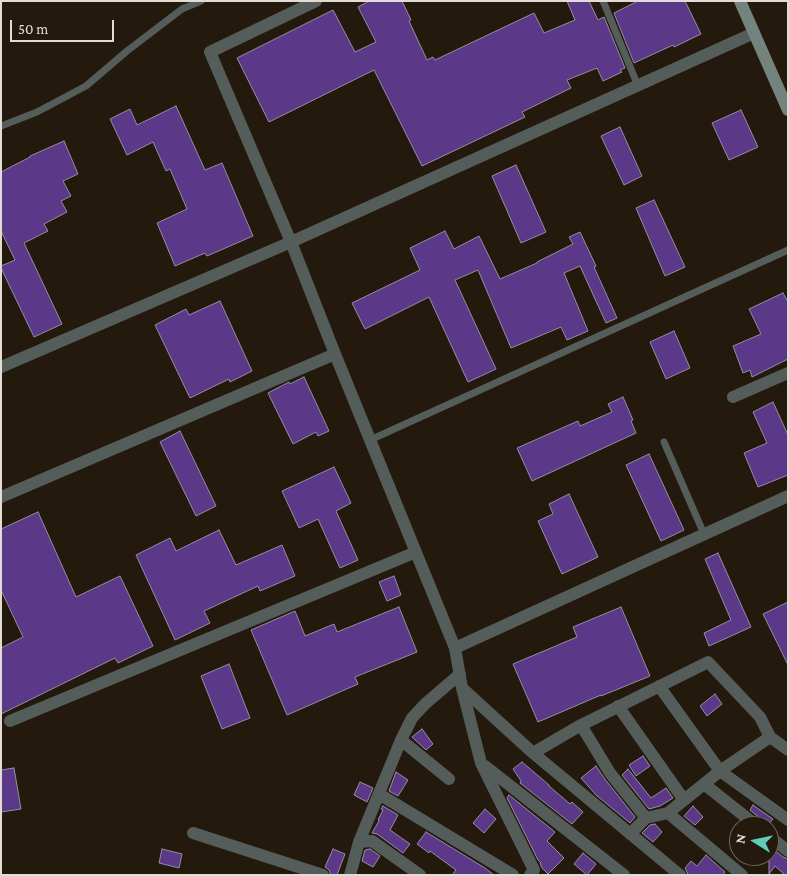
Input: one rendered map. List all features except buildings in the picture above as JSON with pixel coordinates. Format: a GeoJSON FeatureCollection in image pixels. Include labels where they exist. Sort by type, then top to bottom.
{"type":"FeatureCollection","features":[{"type":"Feature","properties":{"kind":"street"},"geometry":{"type":"LineString","coordinates":[[316,1],[210,52],[292,242],[335,354],[455,648],[462,688],[481,763],[536,873]]}},
{"type":"Feature","properties":{"kind":"street"},"geometry":{"type":"LineString","coordinates":[[740,1],[788,110]]}},
{"type":"Feature","properties":{"kind":"street"},"geometry":{"type":"LineString","coordinates":[[1,367],[292,242],[754,33]]}},
{"type":"Feature","properties":{"kind":"street"},"geometry":{"type":"LineString","coordinates":[[1,497],[335,354]]}},
{"type":"Feature","properties":{"kind":"street"},"geometry":{"type":"LineString","coordinates":[[733,397],[788,373]]}},
{"type":"Feature","properties":{"kind":"street"},"geometry":{"type":"LineString","coordinates":[[455,648],[788,496]]}},
{"type":"Feature","properties":{"kind":"street"},"geometry":{"type":"LineString","coordinates":[[10,721],[416,552]]}},
{"type":"Feature","properties":{"kind":"street"},"geometry":{"type":"LineString","coordinates":[[533,753],[581,725],[708,662],[760,717],[770,737],[788,750]]}},
{"type":"Feature","properties":{"kind":"street"},"geometry":{"type":"LineString","coordinates":[[351,874],[359,842],[412,718],[425,704],[460,674]]}},
{"type":"Feature","properties":{"kind":"street"},"geometry":{"type":"LineString","coordinates":[[660,686],[720,772],[788,820]]}},
{"type":"Feature","properties":{"kind":"street"},"geometry":{"type":"LineString","coordinates":[[462,688],[533,753],[680,875]]}},
{"type":"Feature","properties":{"kind":"street"},"geometry":{"type":"LineString","coordinates":[[618,706],[684,800]]}},
{"type":"Feature","properties":{"kind":"street"},"geometry":{"type":"LineString","coordinates":[[581,725],[610,773],[646,818]]}},
{"type":"Feature","properties":{"kind":"street"},"geometry":{"type":"LineString","coordinates":[[630,834],[646,818],[668,813],[720,772],[770,737]]}},
{"type":"Feature","properties":{"kind":"street"},"geometry":{"type":"LineString","coordinates":[[401,740],[449,779]]}},
{"type":"Feature","properties":{"kind":"street"},"geometry":{"type":"LineString","coordinates":[[481,763],[624,875]]}},
{"type":"Feature","properties":{"kind":"street"},"geometry":{"type":"LineString","coordinates":[[704,784],[744,816]]}},
{"type":"Feature","properties":{"kind":"street"},"geometry":{"type":"LineString","coordinates":[[379,794],[513,875]]}},
{"type":"Feature","properties":{"kind":"street"},"geometry":{"type":"LineString","coordinates":[[668,813],[742,875]]}},
{"type":"Feature","properties":{"kind":"street"},"geometry":{"type":"LineString","coordinates":[[193,833],[323,875]]}},
{"type":"Feature","properties":{"kind":"street"},"geometry":{"type":"LineString","coordinates":[[359,842],[372,841],[420,875]]}},
{"type":"Feature","properties":{"kind":"lane"},"geometry":{"type":"LineString","coordinates":[[1,126],[37,112],[86,86],[127,51],[182,9],[201,1]]}},
{"type":"Feature","properties":{"kind":"lane"},"geometry":{"type":"LineString","coordinates":[[604,1],[638,86]]}},
{"type":"Feature","properties":{"kind":"lane"},"geometry":{"type":"LineString","coordinates":[[370,440],[788,250]]}},
{"type":"Feature","properties":{"kind":"lane"},"geometry":{"type":"LineString","coordinates":[[664,442],[704,534]]}}]}
